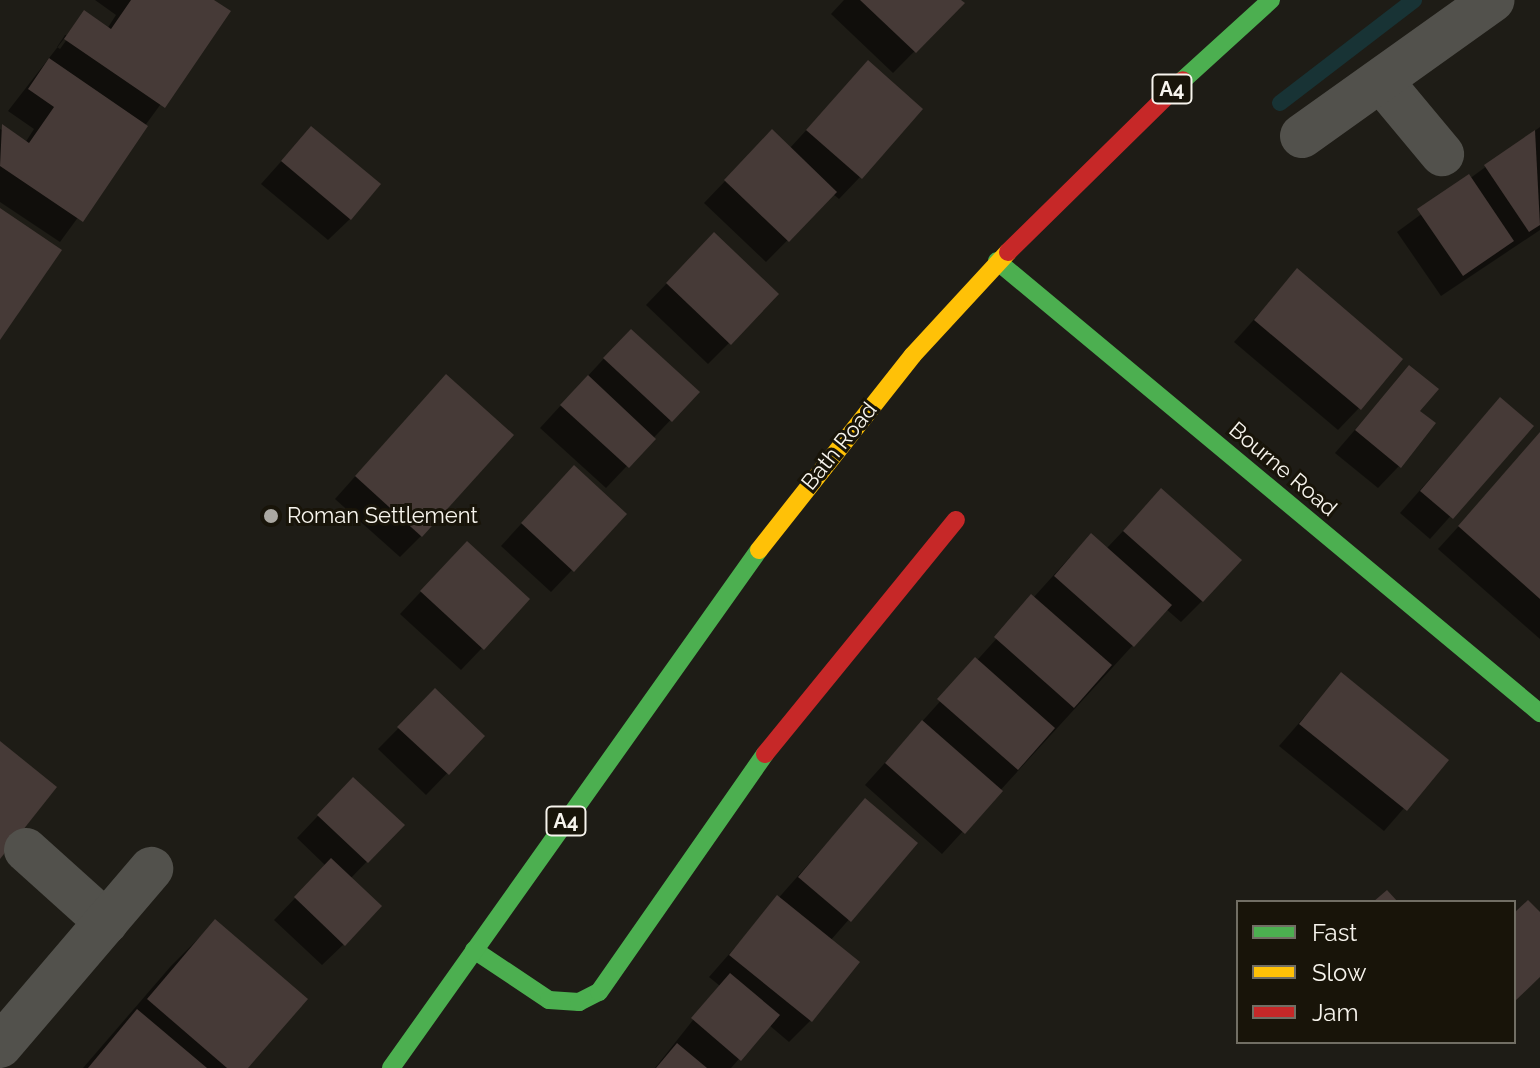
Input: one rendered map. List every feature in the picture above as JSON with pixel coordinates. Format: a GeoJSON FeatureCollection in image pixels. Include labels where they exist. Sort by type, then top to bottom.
{"type":"FeatureCollection","features":[{"type":"Feature","properties":{"kind":"street","name":"Bath Road"},"geometry":{"type":"LineString","coordinates":[[391,1068],[794,500],[997,261],[1073,180],[1271,0]]}},
{"type":"Feature","properties":{"kind":"street"},"geometry":{"type":"LineString","coordinates":[[1302,136],[1382,82],[1493,0]]}},
{"type":"Feature","properties":{"kind":"street"},"geometry":{"type":"LineString","coordinates":[[1382,82],[1442,154]]}},
{"type":"Feature","properties":{"kind":"street","name":"Bourne Road"},"geometry":{"type":"LineString","coordinates":[[997,261],[1540,713]]}},
{"type":"Feature","properties":{"kind":"street"},"geometry":{"type":"LineString","coordinates":[[474,950],[549,1000],[579,1002],[599,992],[769,749],[956,520]]}},
{"type":"Feature","properties":{"kind":"street"},"geometry":{"type":"LineString","coordinates":[[26,850],[106,922]]}},
{"type":"Feature","properties":{"kind":"street"},"geometry":{"type":"LineString","coordinates":[[0,1046],[151,869]]}},
{"type":"Feature","properties":{"kind":"building"},"geometry":{"type":"Polygon","coordinates":[[[131,0],[214,0],[231,11],[165,108],[64,39],[84,10],[111,29],[131,0]]]}},
{"type":"Feature","properties":{"kind":"building"},"geometry":{"type":"Polygon","coordinates":[[[860,0],[961,0],[965,3],[916,53],[860,0]]]}},
{"type":"Feature","properties":{"kind":"building"},"geometry":{"type":"Polygon","coordinates":[[[49,58],[148,126],[83,222],[0,166],[2,124],[29,143],[54,107],[28,89],[49,58]]]}},
{"type":"Feature","properties":{"kind":"building"},"geometry":{"type":"Polygon","coordinates":[[[868,60],[923,109],[862,179],[806,130],[868,60]]]}},
{"type":"Feature","properties":{"kind":"building"},"geometry":{"type":"Polygon","coordinates":[[[311,126],[381,184],[351,220],[281,161],[311,126]]]}},
{"type":"Feature","properties":{"kind":"building"},"geometry":{"type":"Polygon","coordinates":[[[772,129],[837,192],[789,242],[724,180],[772,129]]]}},
{"type":"Feature","properties":{"kind":"building"},"geometry":{"type":"Polygon","coordinates":[[[1535,130],[1540,225],[1529,232],[1484,165],[1535,130]]]}},
{"type":"Feature","properties":{"kind":"building"},"geometry":{"type":"Polygon","coordinates":[[[1469,174],[1514,241],[1463,276],[1417,209],[1469,174]]]}},
{"type":"Feature","properties":{"kind":"building"},"geometry":{"type":"Polygon","coordinates":[[[0,208],[62,250],[0,340],[0,208]]]}},
{"type":"Feature","properties":{"kind":"building"},"geometry":{"type":"Polygon","coordinates":[[[714,232],[779,294],[731,345],[666,283],[714,232]]]}},
{"type":"Feature","properties":{"kind":"building"},"geometry":{"type":"Polygon","coordinates":[[[1297,268],[1403,359],[1361,410],[1254,320],[1297,268]]]}},
{"type":"Feature","properties":{"kind":"building"},"geometry":{"type":"Polygon","coordinates":[[[631,329],[700,392],[672,422],[603,358],[631,329]]]}},
{"type":"Feature","properties":{"kind":"building"},"geometry":{"type":"Polygon","coordinates":[[[1409,365],[1439,389],[1420,411],[1436,423],[1401,468],[1355,430],[1409,365]]]}},
{"type":"Feature","properties":{"kind":"building"},"geometry":{"type":"Polygon","coordinates":[[[446,374],[514,435],[422,537],[355,476],[446,374]]]}},
{"type":"Feature","properties":{"kind":"building"},"geometry":{"type":"Polygon","coordinates":[[[588,375],[656,439],[629,468],[560,405],[588,375]]]}},
{"type":"Feature","properties":{"kind":"building"},"geometry":{"type":"Polygon","coordinates":[[[1500,397],[1534,426],[1453,519],[1420,491],[1500,397]]]}},
{"type":"Feature","properties":{"kind":"building"},"geometry":{"type":"Polygon","coordinates":[[[1540,432],[1540,599],[1458,526],[1540,432]]]}},
{"type":"Feature","properties":{"kind":"building"},"geometry":{"type":"Polygon","coordinates":[[[574,465],[627,514],[574,572],[521,523],[574,465]]]}},
{"type":"Feature","properties":{"kind":"building"},"geometry":{"type":"Polygon","coordinates":[[[1161,488],[1242,560],[1203,602],[1123,531],[1161,488]]]}},
{"type":"Feature","properties":{"kind":"building"},"geometry":{"type":"Polygon","coordinates":[[[1091,533],[1172,605],[1134,647],[1054,576],[1091,533]]]}},
{"type":"Feature","properties":{"kind":"building"},"geometry":{"type":"Polygon","coordinates":[[[467,541],[530,599],[484,650],[420,591],[467,541]]]}},
{"type":"Feature","properties":{"kind":"building"},"geometry":{"type":"Polygon","coordinates":[[[1031,594],[1112,665],[1074,708],[994,637],[1031,594]]]}},
{"type":"Feature","properties":{"kind":"building"},"geometry":{"type":"Polygon","coordinates":[[[975,657],[1055,728],[1018,770],[937,699],[975,657]]]}},
{"type":"Feature","properties":{"kind":"building"},"geometry":{"type":"Polygon","coordinates":[[[1341,672],[1449,760],[1407,811],[1299,724],[1341,672]]]}},
{"type":"Feature","properties":{"kind":"building"},"geometry":{"type":"Polygon","coordinates":[[[435,688],[485,736],[449,775],[397,727],[435,688]]]}},
{"type":"Feature","properties":{"kind":"building"},"geometry":{"type":"Polygon","coordinates":[[[922,720],[1003,791],[965,834],[885,763],[922,720]]]}},
{"type":"Feature","properties":{"kind":"building"},"geometry":{"type":"Polygon","coordinates":[[[0,741],[57,787],[0,859],[0,741]]]}},
{"type":"Feature","properties":{"kind":"building"},"geometry":{"type":"Polygon","coordinates":[[[353,777],[405,825],[368,863],[317,815],[353,777]]]}},
{"type":"Feature","properties":{"kind":"building"},"geometry":{"type":"Polygon","coordinates":[[[865,798],[918,843],[851,922],[798,877],[865,798]]]}},
{"type":"Feature","properties":{"kind":"building"},"geometry":{"type":"Polygon","coordinates":[[[331,858],[382,906],[345,946],[294,897],[331,858]]]}},
{"type":"Feature","properties":{"kind":"building"},"geometry":{"type":"Polygon","coordinates":[[[1387,890],[1396,900],[1375,900],[1387,890]]]}},
{"type":"Feature","properties":{"kind":"building"},"geometry":{"type":"Polygon","coordinates":[[[777,895],[860,962],[812,1022],[729,955],[777,895]]]}},
{"type":"Feature","properties":{"kind":"building"},"geometry":{"type":"Polygon","coordinates":[[[1528,900],[1540,912],[1540,977],[1516,1000],[1516,911],[1528,900]]]}},
{"type":"Feature","properties":{"kind":"building"},"geometry":{"type":"Polygon","coordinates":[[[215,919],[308,999],[248,1068],[227,1068],[147,999],[215,919]]]}},
{"type":"Feature","properties":{"kind":"building"},"geometry":{"type":"Polygon","coordinates":[[[730,973],[780,1015],[741,1061],[691,1018],[730,973]]]}},
{"type":"Feature","properties":{"kind":"building"},"geometry":{"type":"Polygon","coordinates":[[[137,1009],[207,1068],[88,1068],[137,1009]]]}},
{"type":"Feature","properties":{"kind":"building"},"geometry":{"type":"Polygon","coordinates":[[[677,1043],[707,1068],[656,1068],[677,1043]]]}},
{"type":"Feature","properties":{"kind":"waterway"},"geometry":{"type":"LineString","coordinates":[[1280,103],[1414,0]]}},
{"type":"Feature","properties":{"kind":"traffic: fast"},"geometry":{"type":"LineString","coordinates":[[1183,80],[1271,0]]}},
{"type":"Feature","properties":{"kind":"traffic: fast"},"geometry":{"type":"LineString","coordinates":[[997,261],[1540,713]]}},
{"type":"Feature","properties":{"kind":"traffic: fast"},"geometry":{"type":"LineString","coordinates":[[391,1068],[759,550]]}},
{"type":"Feature","properties":{"kind":"traffic: fast"},"geometry":{"type":"LineString","coordinates":[[474,950],[549,1000],[579,1002],[599,992],[765,754]]}},
{"type":"Feature","properties":{"kind":"traffic: slow"},"geometry":{"type":"LineString","coordinates":[[759,550],[913,355],[1008,252]]}},
{"type":"Feature","properties":{"kind":"traffic: jam"},"geometry":{"type":"LineString","coordinates":[[1008,252],[1183,80]]}},
{"type":"Feature","properties":{"kind":"traffic: jam"},"geometry":{"type":"LineString","coordinates":[[765,754],[956,520]]}},
{"type":"Feature","properties":{"kind":"place","name":"Roman Settlement"},"geometry":{"type":"Point","coordinates":[271,516]}}]}
